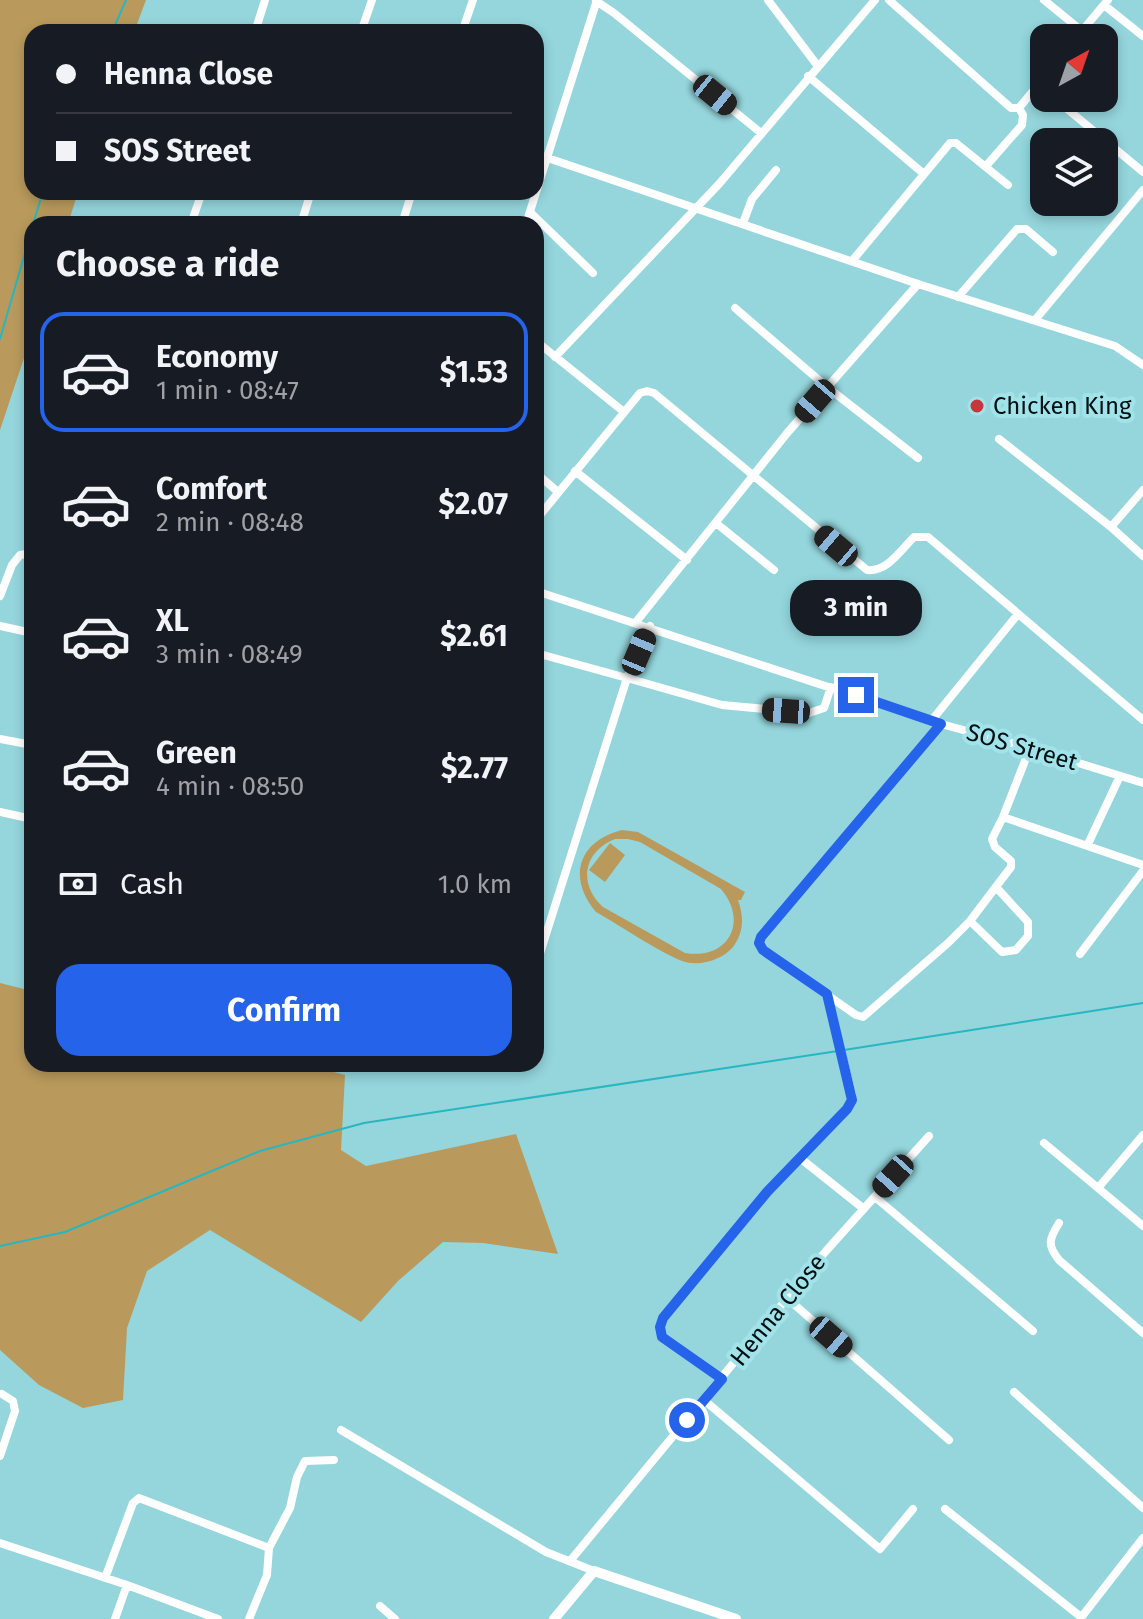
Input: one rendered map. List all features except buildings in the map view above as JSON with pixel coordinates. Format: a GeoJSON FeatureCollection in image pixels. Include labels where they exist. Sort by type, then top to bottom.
{"type":"FeatureCollection","features":[{"type":"Feature","properties":{"kind":"street"},"geometry":{"type":"LineString","coordinates":[[258,24],[265,0]]}},
{"type":"Feature","properties":{"kind":"street"},"geometry":{"type":"LineString","coordinates":[[364,24],[372,0]]}},
{"type":"Feature","properties":{"kind":"street"},"geometry":{"type":"LineString","coordinates":[[465,24],[473,0]]}},
{"type":"Feature","properties":{"kind":"street"},"geometry":{"type":"LineString","coordinates":[[768,0],[817,65]]}},
{"type":"Feature","properties":{"kind":"street"},"geometry":{"type":"LineString","coordinates":[[555,357],[696,207],[875,0]]}},
{"type":"Feature","properties":{"kind":"street"},"geometry":{"type":"LineString","coordinates":[[889,0],[1002,103],[1019,108],[1030,97]]}},
{"type":"Feature","properties":{"kind":"street"},"geometry":{"type":"LineString","coordinates":[[1044,0],[1069,24]]}},
{"type":"Feature","properties":{"kind":"street"},"geometry":{"type":"LineString","coordinates":[[544,168],[596,1],[761,133]]}},
{"type":"Feature","properties":{"kind":"street"},"geometry":{"type":"LineString","coordinates":[[1087,24],[1106,2],[1143,36]]}},
{"type":"Feature","properties":{"kind":"street"},"geometry":{"type":"LineString","coordinates":[[808,76],[924,174]]}},
{"type":"Feature","properties":{"kind":"street"},"geometry":{"type":"LineString","coordinates":[[986,166],[1022,125],[1023,115],[1019,108]]}},
{"type":"Feature","properties":{"kind":"street"},"geometry":{"type":"LineString","coordinates":[[1071,112],[1143,172]]}},
{"type":"Feature","properties":{"kind":"street"},"geometry":{"type":"LineString","coordinates":[[852,261],[950,143],[956,143],[1008,185]]}},
{"type":"Feature","properties":{"kind":"street"},"geometry":{"type":"LineString","coordinates":[[544,155],[918,284],[1115,346],[1143,365]]}},
{"type":"Feature","properties":{"kind":"street"},"geometry":{"type":"LineString","coordinates":[[743,223],[752,199],[776,170]]}},
{"type":"Feature","properties":{"kind":"street"},"geometry":{"type":"LineString","coordinates":[[1035,320],[1140,201],[1143,190]]}},
{"type":"Feature","properties":{"kind":"street"},"geometry":{"type":"LineString","coordinates":[[529,216],[534,200]]}},
{"type":"Feature","properties":{"kind":"street"},"geometry":{"type":"LineString","coordinates":[[530,212],[534,216]]}},
{"type":"Feature","properties":{"kind":"street"},"geometry":{"type":"LineString","coordinates":[[544,226],[593,273]]}},
{"type":"Feature","properties":{"kind":"street"},"geometry":{"type":"LineString","coordinates":[[958,297],[1017,229],[1026,229],[1053,252]]}},
{"type":"Feature","properties":{"kind":"street"},"geometry":{"type":"LineString","coordinates":[[636,622],[827,387],[918,284]]}},
{"type":"Feature","properties":{"kind":"street"},"geometry":{"type":"LineString","coordinates":[[735,308],[827,387],[918,458]]}},
{"type":"Feature","properties":{"kind":"street"},"geometry":{"type":"LineString","coordinates":[[544,348],[624,412]]}},
{"type":"Feature","properties":{"kind":"street"},"geometry":{"type":"LineString","coordinates":[[544,510],[640,393],[654,393],[867,570],[877,571],[884,567],[914,537],[923,536],[1143,720]]}},
{"type":"Feature","properties":{"kind":"street"},"geometry":{"type":"LineString","coordinates":[[999,439],[1143,556]]}},
{"type":"Feature","properties":{"kind":"street"},"geometry":{"type":"LineString","coordinates":[[575,471],[687,560]]}},
{"type":"Feature","properties":{"kind":"street"},"geometry":{"type":"LineString","coordinates":[[544,480],[558,492]]}},
{"type":"Feature","properties":{"kind":"street"},"geometry":{"type":"LineString","coordinates":[[1111,527],[1143,490]]}},
{"type":"Feature","properties":{"kind":"street"},"geometry":{"type":"LineString","coordinates":[[716,523],[774,570]]}},
{"type":"Feature","properties":{"kind":"street"},"geometry":{"type":"LineString","coordinates":[[0,596],[12,565],[24,554]]}},
{"type":"Feature","properties":{"kind":"street","name":"SOS Street"},"geometry":{"type":"LineString","coordinates":[[544,593],[941,724],[1143,783]]}},
{"type":"Feature","properties":{"kind":"street"},"geometry":{"type":"LineString","coordinates":[[932,720],[1018,614]]}},
{"type":"Feature","properties":{"kind":"street"},"geometry":{"type":"LineString","coordinates":[[0,626],[24,631]]}},
{"type":"Feature","properties":{"kind":"street"},"geometry":{"type":"LineString","coordinates":[[544,941],[627,678],[650,626]]}},
{"type":"Feature","properties":{"kind":"street"},"geometry":{"type":"LineString","coordinates":[[544,655],[722,705],[809,713],[824,708],[831,687]]}},
{"type":"Feature","properties":{"kind":"street"},"geometry":{"type":"LineString","coordinates":[[941,724],[759,943],[763,950],[856,1015],[867,1016],[928,962],[970,921],[1011,864],[992,843],[1030,748]]}},
{"type":"Feature","properties":{"kind":"street"},"geometry":{"type":"LineString","coordinates":[[0,739],[24,744]]}},
{"type":"Feature","properties":{"kind":"street"},"geometry":{"type":"LineString","coordinates":[[1088,844],[1120,776]]}},
{"type":"Feature","properties":{"kind":"street"},"geometry":{"type":"LineString","coordinates":[[0,812],[24,817]]}},
{"type":"Feature","properties":{"kind":"street"},"geometry":{"type":"LineString","coordinates":[[1003,817],[1143,865]]}},
{"type":"Feature","properties":{"kind":"street"},"geometry":{"type":"LineString","coordinates":[[1080,954],[1143,871]]}},
{"type":"Feature","properties":{"kind":"street"},"geometry":{"type":"LineString","coordinates":[[970,921],[1002,952],[1016,950],[1028,936],[1028,922],[996,887]]}},
{"type":"Feature","properties":{"kind":"street"},"geometry":{"type":"LineString","coordinates":[[722,1379],[662,1337],[660,1327],[675,1303],[767,1192],[847,1109],[852,1100],[827,994]]}},
{"type":"Feature","properties":{"kind":"street"},"geometry":{"type":"LineString","coordinates":[[1098,1188],[1143,1135]]}},
{"type":"Feature","properties":{"kind":"street","name":"Henna Close"},"geometry":{"type":"LineString","coordinates":[[570,1561],[864,1209],[929,1136]]}},
{"type":"Feature","properties":{"kind":"street"},"geometry":{"type":"LineString","coordinates":[[1044,1143],[1143,1226]]}},
{"type":"Feature","properties":{"kind":"street"},"geometry":{"type":"LineString","coordinates":[[800,1158],[864,1209]]}},
{"type":"Feature","properties":{"kind":"street"},"geometry":{"type":"LineString","coordinates":[[875,1197],[1033,1331]]}},
{"type":"Feature","properties":{"kind":"street"},"geometry":{"type":"LineString","coordinates":[[1059,1223],[1049,1239],[1050,1249],[1143,1333]]}},
{"type":"Feature","properties":{"kind":"street"},"geometry":{"type":"LineString","coordinates":[[788,1299],[949,1440]]}},
{"type":"Feature","properties":{"kind":"street"},"geometry":{"type":"LineString","coordinates":[[1014,1392],[1143,1508]]}},
{"type":"Feature","properties":{"kind":"street"},"geometry":{"type":"LineString","coordinates":[[0,1456],[15,1411],[13,1401],[2,1394]]}},
{"type":"Feature","properties":{"kind":"street"},"geometry":{"type":"LineString","coordinates":[[704,1400],[880,1549],[913,1509]]}},
{"type":"Feature","properties":{"kind":"street"},"geometry":{"type":"LineString","coordinates":[[341,1430],[546,1552],[736,1619]]}},
{"type":"Feature","properties":{"kind":"street"},"geometry":{"type":"LineString","coordinates":[[249,1619],[267,1575],[269,1548],[290,1508],[297,1477],[305,1461],[334,1460]]}},
{"type":"Feature","properties":{"kind":"street"},"geometry":{"type":"LineString","coordinates":[[105,1578],[133,1503],[139,1498],[269,1548]]}},
{"type":"Feature","properties":{"kind":"street"},"geometry":{"type":"LineString","coordinates":[[945,1509],[1081,1618],[1143,1538]]}},
{"type":"Feature","properties":{"kind":"street"},"geometry":{"type":"LineString","coordinates":[[0,1543],[218,1619]]}},
{"type":"Feature","properties":{"kind":"street"},"geometry":{"type":"LineString","coordinates":[[554,1619],[594,1571]]}},
{"type":"Feature","properties":{"kind":"street"},"geometry":{"type":"LineString","coordinates":[[115,1619],[127,1585]]}},
{"type":"Feature","properties":{"kind":"street"},"geometry":{"type":"LineString","coordinates":[[380,1606],[395,1619]]}},
{"type":"Feature","properties":{"kind":"shaded area"},"geometry":{"type":"Polygon","coordinates":[[[0,0],[146,0],[137,24],[24,24],[24,200],[76,200],[70,216],[24,216],[24,358],[0,430],[0,0]]]}},
{"type":"Feature","properties":{"kind":"shaded area"},"geometry":{"type":"Polygon","coordinates":[[[622,830],[638,832],[745,892],[738,900],[742,924],[733,947],[723,956],[710,961],[682,961],[596,912],[587,899],[580,874],[587,852],[607,835],[622,830]],[[615,839],[604,845],[591,860],[587,879],[595,898],[603,907],[685,953],[700,954],[723,945],[730,936],[733,914],[721,889],[640,842],[615,839]]]}},
{"type":"Feature","properties":{"kind":"shaded area"},"geometry":{"type":"Polygon","coordinates":[[[610,843],[625,855],[605,882],[589,870],[610,843]]]}},
{"type":"Feature","properties":{"kind":"shaded area"},"geometry":{"type":"Polygon","coordinates":[[[0,983],[24,989],[24,1072],[334,1072],[345,1075],[341,1150],[366,1166],[516,1134],[558,1254],[483,1243],[443,1242],[398,1281],[361,1322],[210,1230],[147,1271],[127,1328],[123,1400],[83,1408],[39,1385],[0,1350],[0,983]]]}},
{"type":"Feature","properties":{"kind":"waterway"},"geometry":{"type":"LineString","coordinates":[[116,24],[126,0]]}},
{"type":"Feature","properties":{"kind":"waterway"},"geometry":{"type":"LineString","coordinates":[[36,216],[40,200]]}},
{"type":"Feature","properties":{"kind":"waterway"},"geometry":{"type":"LineString","coordinates":[[0,339],[24,256]]}},
{"type":"Feature","properties":{"kind":"waterway"},"geometry":{"type":"LineString","coordinates":[[844,1050],[1143,1003]]}},
{"type":"Feature","properties":{"kind":"waterway"},"geometry":{"type":"LineString","coordinates":[[0,1246],[65,1232],[260,1151],[364,1123],[838,1051]]}},
{"type":"Feature","properties":{"kind":"place","name":"Chicken King"},"geometry":{"type":"Point","coordinates":[977,406]}},
{"type":"Feature","properties":{"kind":"route"},"geometry":{"type":"LineString","coordinates":[[687,1420],[722,1379],[662,1337],[660,1327],[663,1318],[767,1192],[847,1109],[852,1100],[827,994],[763,950],[759,943],[761,937],[941,724],[856,695]]}}]}
